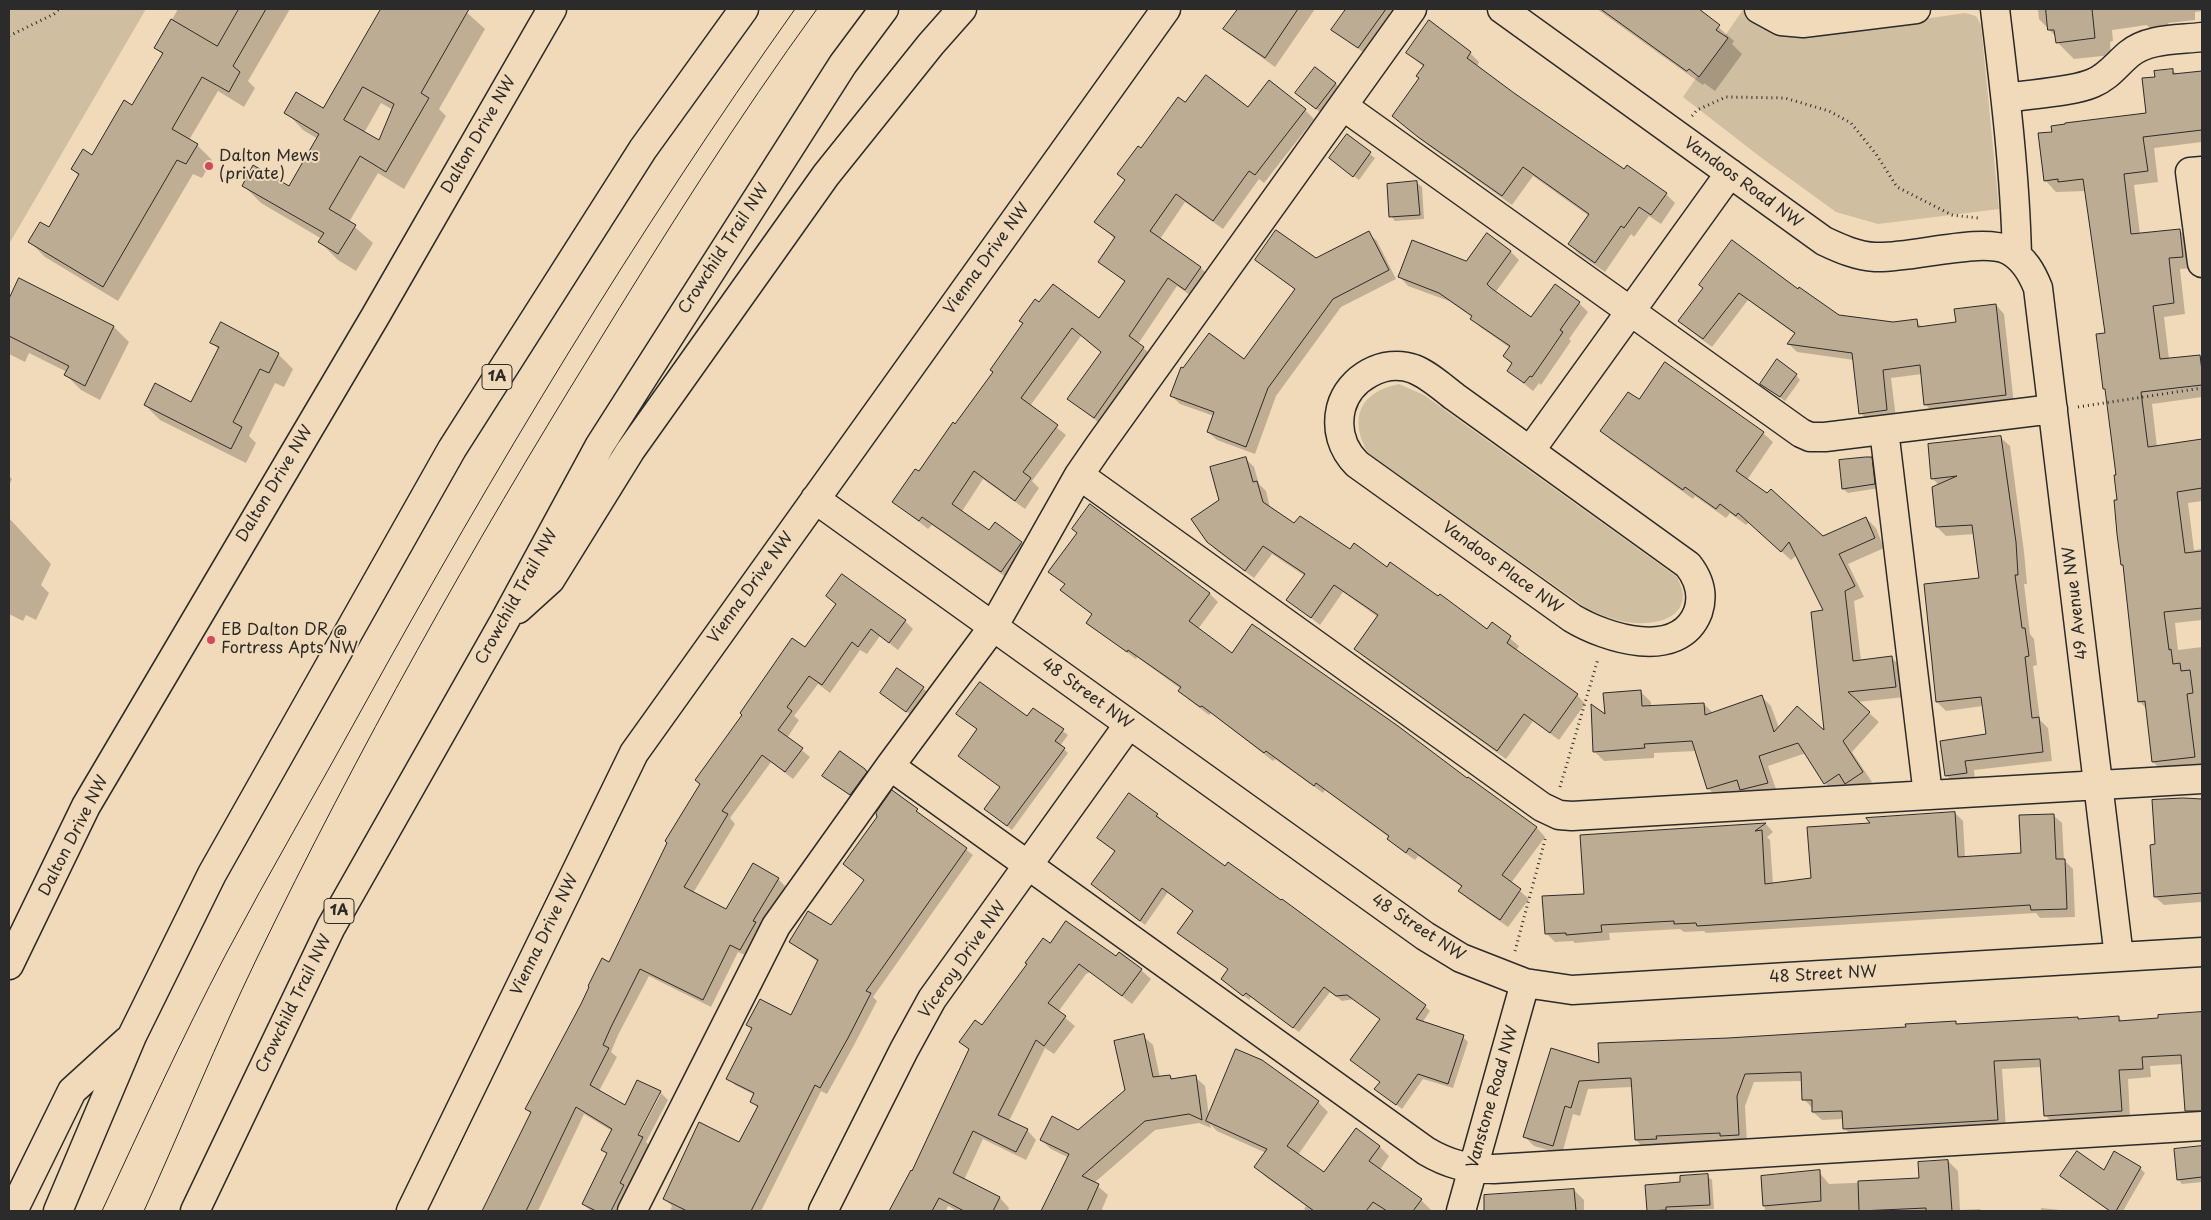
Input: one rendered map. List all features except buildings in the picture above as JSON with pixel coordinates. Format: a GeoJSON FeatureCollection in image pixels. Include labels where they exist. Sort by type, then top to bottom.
{"type":"FeatureCollection","features":[{"type":"Feature","properties":{"kind":"main road","name":"Dalton Drive NW"},"geometry":{"type":"LineString","coordinates":[[9,965],[86,806],[376,315],[552,9]]}},
{"type":"Feature","properties":{"kind":"main road","name":"1A"},"geometry":{"type":"LineString","coordinates":[[58,1211],[132,1036],[212,874],[452,449],[643,149],[744,9]]}},
{"type":"Feature","properties":{"kind":"main road","name":"Crowchild Trail NW"},"geometry":{"type":"LineString","coordinates":[[195,1211],[331,927],[504,622],[600,445],[843,64],[884,9]]}},
{"type":"Feature","properties":{"kind":"main road"},"geometry":{"type":"LineString","coordinates":[[504,622],[550,580],[630,452],[820,183],[931,44],[962,9]]}},
{"type":"Feature","properties":{"kind":"main road","name":"Vienna Drive NW"},"geometry":{"type":"LineString","coordinates":[[411,1211],[634,753],[1166,9]]}},
{"type":"Feature","properties":{"kind":"main road"},"geometry":{"type":"LineString","coordinates":[[632,1211],[776,926],[890,766],[993,627],[1079,475],[1412,9]]}},
{"type":"Feature","properties":{"kind":"main road","name":"Vandoos Road NW"},"geometry":{"type":"LineString","coordinates":[[1502,9],[1824,241],[1856,254],[1875,257],[1894,257],[1987,246],[2009,251],[2017,256]]}},
{"type":"Feature","properties":{"kind":"main road"},"geometry":{"type":"LineString","coordinates":[[1759,9],[1781,20],[1803,23],[1916,9]]}},
{"type":"Feature","properties":{"kind":"main road"},"geometry":{"type":"LineString","coordinates":[[1995,9],[2006,98],[2016,218],[2017,256]]}},
{"type":"Feature","properties":{"kind":"main road"},"geometry":{"type":"LineString","coordinates":[[2006,98],[2092,84],[2110,74],[2129,54],[2140,48],[2152,43],[2202,37]]}},
{"type":"Feature","properties":{"kind":"main road"},"geometry":{"type":"LineString","coordinates":[[1343,106],[1801,433],[1810,437],[1825,437],[2053,409]]}},
{"type":"Feature","properties":{"kind":"main road"},"geometry":{"type":"LineString","coordinates":[[2202,171],[2190,172],[2202,263]]}},
{"type":"Feature","properties":{"kind":"main road"},"geometry":{"type":"LineString","coordinates":[[1530,451],[1730,173]]}},
{"type":"Feature","properties":{"kind":"main road","name":"49 Avenue NW"},"geometry":{"type":"LineString","coordinates":[[2017,256],[2030,270],[2038,288],[2120,957]]}},
{"type":"Feature","properties":{"kind":"main road","name":"Vandoos Place NW"},"geometry":{"type":"LineString","coordinates":[[1384,367],[1411,368],[1432,380],[1530,451],[1688,565],[1696,575],[1700,586],[1700,598],[1694,621],[1686,630],[1666,640],[1654,642],[1622,639],[1594,630],[1572,618],[1357,464],[1343,444],[1339,430],[1339,416],[1349,390],[1370,372],[1384,367]]}},
{"type":"Feature","properties":{"kind":"main road"},"geometry":{"type":"LineString","coordinates":[[1884,430],[1928,795]]}},
{"type":"Feature","properties":{"kind":"main road"},"geometry":{"type":"LineString","coordinates":[[1079,475],[1534,801],[1559,815],[1572,816],[2202,779]]}},
{"type":"Feature","properties":{"kind":"main road","name":"48 Street NW"},"geometry":{"type":"LineString","coordinates":[[815,499],[1425,936],[1461,958],[1526,983],[1572,990],[2202,952]]}},
{"type":"Feature","properties":{"kind":"main road","name":"Viceroy Drive NW"},"geometry":{"type":"LineString","coordinates":[[823,1211],[904,1050],[932,999],[1129,724]]}},
{"type":"Feature","properties":{"kind":"main road"},"geometry":{"type":"LineString","coordinates":[[890,766],[1426,1151],[1445,1162],[1472,1168],[2202,1126]]}},
{"type":"Feature","properties":{"kind":"main road","name":"Vanstone Road NW"},"geometry":{"type":"LineString","coordinates":[[1461,1211],[1526,983]]}},
{"type":"Feature","properties":{"kind":"main road"},"geometry":{"type":"LineString","coordinates":[[14,1211],[72,1091],[132,1036]]}},
{"type":"Feature","properties":{"kind":"path"},"geometry":{"type":"LineString","coordinates":[[9,36],[54,14],[59,9]]}},
{"type":"Feature","properties":{"kind":"path"},"geometry":{"type":"LineString","coordinates":[[1678,136],[1697,110],[1726,97],[1785,98],[1828,111],[1851,123],[1876,154],[1897,187],[1913,196],[1952,215],[1993,220],[2016,218]]}},
{"type":"Feature","properties":{"kind":"path"},"geometry":{"type":"LineString","coordinates":[[2053,409],[2202,388]]}},
{"type":"Feature","properties":{"kind":"shaded area"},"geometry":{"type":"Polygon","coordinates":[[[9,9],[146,9],[9,244],[9,9]]]}},
{"type":"Feature","properties":{"kind":"shaded area"},"geometry":{"type":"Polygon","coordinates":[[[1742,11],[1794,38],[1965,13],[1976,16],[1981,25],[1999,209],[1878,224],[1836,212],[1763,159],[1683,97],[1742,11]]]}},
{"type":"Feature","properties":{"kind":"shaded area"},"geometry":{"type":"Polygon","coordinates":[[[1399,384],[1424,395],[1677,577],[1683,595],[1681,605],[1676,612],[1660,621],[1630,623],[1589,610],[1368,453],[1359,429],[1361,408],[1375,393],[1399,384]]]}},
{"type":"Feature","properties":{"kind":"tram line"},"geometry":{"type":"LineString","coordinates":[[102,1211],[147,1114],[226,954],[463,530],[568,353],[623,266],[679,179],[795,9]]}},
{"type":"Feature","properties":{"kind":"tram line"},"geometry":{"type":"LineString","coordinates":[[144,1211],[257,958],[295,880],[417,650],[503,500],[647,264],[730,135],[817,9]]}},
{"type":"Feature","properties":{"kind":"place","name":"Dalton Mews (private)"},"geometry":{"type":"Point","coordinates":[209,166]}},
{"type":"Feature","properties":{"kind":"place","name":"EB Dalton DR @ Fortress Apts NW"},"geometry":{"type":"Point","coordinates":[211,640]}}]}
